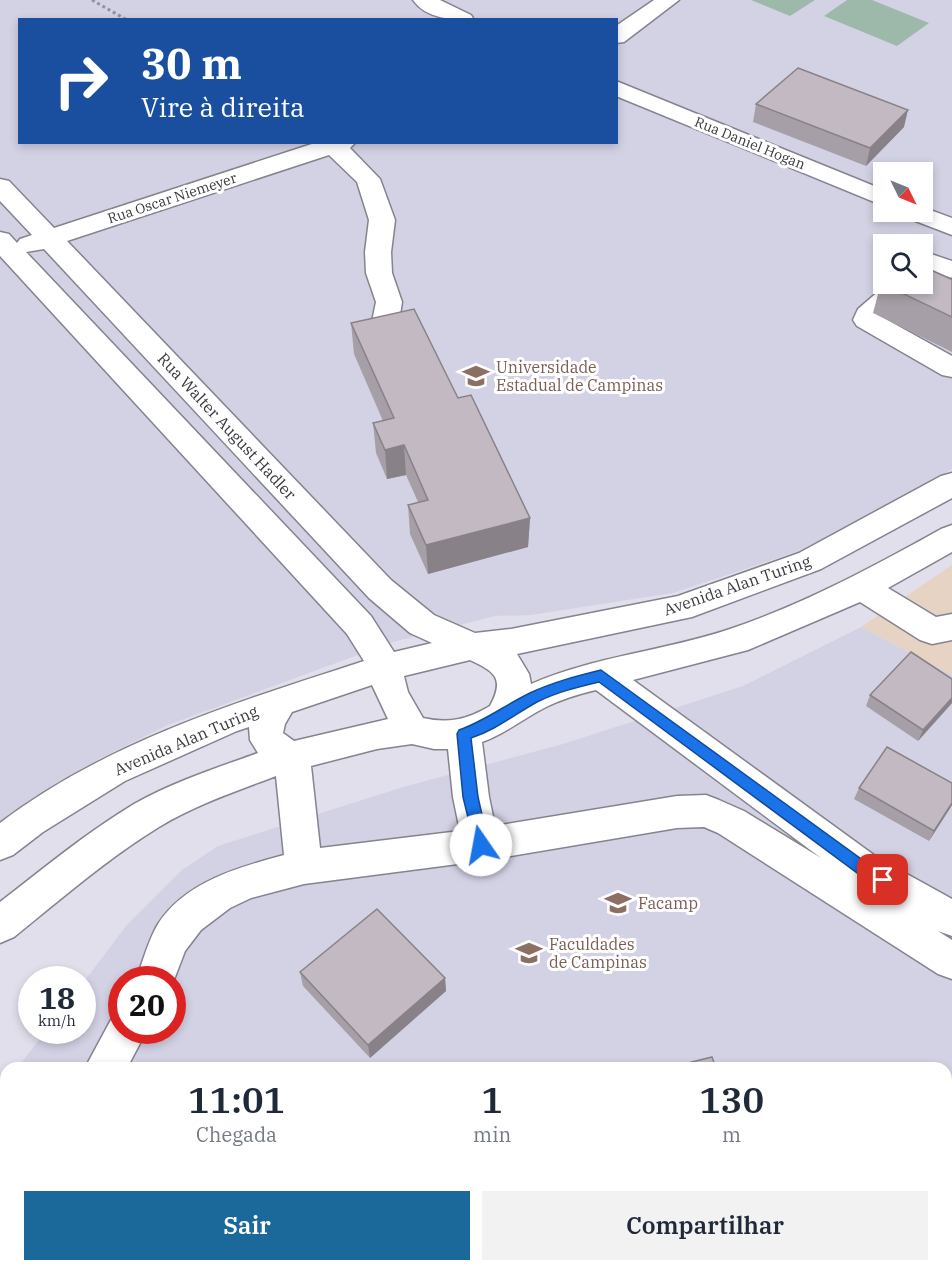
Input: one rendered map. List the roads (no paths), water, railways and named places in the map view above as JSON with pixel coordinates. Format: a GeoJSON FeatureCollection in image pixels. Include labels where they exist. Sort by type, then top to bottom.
{"type":"FeatureCollection","features":[{"type":"Feature","properties":{"kind":"street"},"geometry":{"type":"LineString","coordinates":[[424,0],[459,18]]}},
{"type":"Feature","properties":{"kind":"street"},"geometry":{"type":"LineString","coordinates":[[618,36],[668,0]]}},
{"type":"Feature","properties":{"kind":"street","name":"Rua Daniel Hogan"},"geometry":{"type":"LineString","coordinates":[[618,89],[873,194]]}},
{"type":"Feature","properties":{"kind":"street"},"geometry":{"type":"LineString","coordinates":[[339,144],[368,179],[382,220],[378,252],[379,273],[389,302],[382,341]]}},
{"type":"Feature","properties":{"kind":"street","name":"Rua Oscar Niemeyer"},"geometry":{"type":"LineString","coordinates":[[3,248],[48,239],[339,144]]}},
{"type":"Feature","properties":{"kind":"street","name":"Rua Walter August Hadler"},"geometry":{"type":"LineString","coordinates":[[0,186],[380,589],[422,624],[470,647]]}},
{"type":"Feature","properties":{"kind":"street"},"geometry":{"type":"LineString","coordinates":[[933,220],[952,227]]}},
{"type":"Feature","properties":{"kind":"street"},"geometry":{"type":"LineString","coordinates":[[3,248],[184,436],[359,625],[386,667],[385,677],[412,730]]}},
{"type":"Feature","properties":{"kind":"street"},"geometry":{"type":"LineString","coordinates":[[892,294],[868,315],[867,320],[952,368]]}},
{"type":"Feature","properties":{"kind":"street"},"geometry":{"type":"LineString","coordinates":[[184,436],[219,418]]}},
{"type":"Feature","properties":{"kind":"street","name":"Avenida Alan Turing"},"geometry":{"type":"LineString","coordinates":[[470,647],[511,642],[681,608],[810,561],[952,484]]}},
{"type":"Feature","properties":{"kind":"street"},"geometry":{"type":"LineString","coordinates":[[0,925],[88,855],[148,815],[207,786],[292,756],[377,735],[412,730],[434,735],[464,734],[484,728],[533,698],[566,684],[736,641],[862,588],[952,537]]}},
{"type":"Feature","properties":{"kind":"street"},"geometry":{"type":"LineString","coordinates":[[862,588],[932,631],[952,627]]}},
{"type":"Feature","properties":{"kind":"street"},"geometry":{"type":"LineString","coordinates":[[386,667],[470,647],[502,660],[510,669],[516,682],[514,694],[503,715]]}},
{"type":"Feature","properties":{"kind":"street","name":"Avenida Alan Turing"},"geometry":{"type":"LineString","coordinates":[[0,844],[30,821],[112,771],[225,721],[386,667]]}},
{"type":"Feature","properties":{"kind":"street"},"geometry":{"type":"LineString","coordinates":[[601,675],[865,870],[952,919]]}},
{"type":"Feature","properties":{"kind":"street"},"geometry":{"type":"LineString","coordinates":[[281,701],[266,724],[266,738],[272,748],[292,756]]}},
{"type":"Feature","properties":{"kind":"street"},"geometry":{"type":"LineString","coordinates":[[464,734],[471,797],[481,845]]}},
{"type":"Feature","properties":{"kind":"street"},"geometry":{"type":"LineString","coordinates":[[292,756],[304,867]]}},
{"type":"Feature","properties":{"kind":"street"},"geometry":{"type":"LineString","coordinates":[[161,966],[174,933],[207,900],[247,882],[304,867],[481,845],[677,812],[706,811],[731,822],[952,961]]}},
{"type":"Feature","properties":{"kind":"street"},"geometry":{"type":"LineString","coordinates":[[108,1062],[119,1044]]}},
{"type":"Feature","properties":{"kind":"place","name":"Universidade Estadual de Campinas"},"geometry":{"type":"Point","coordinates":[476,376]}},
{"type":"Feature","properties":{"kind":"place","name":"Facamp"},"geometry":{"type":"Point","coordinates":[618,903]}},
{"type":"Feature","properties":{"kind":"place","name":"Faculdades de Campinas"},"geometry":{"type":"Point","coordinates":[529,953]}}]}
